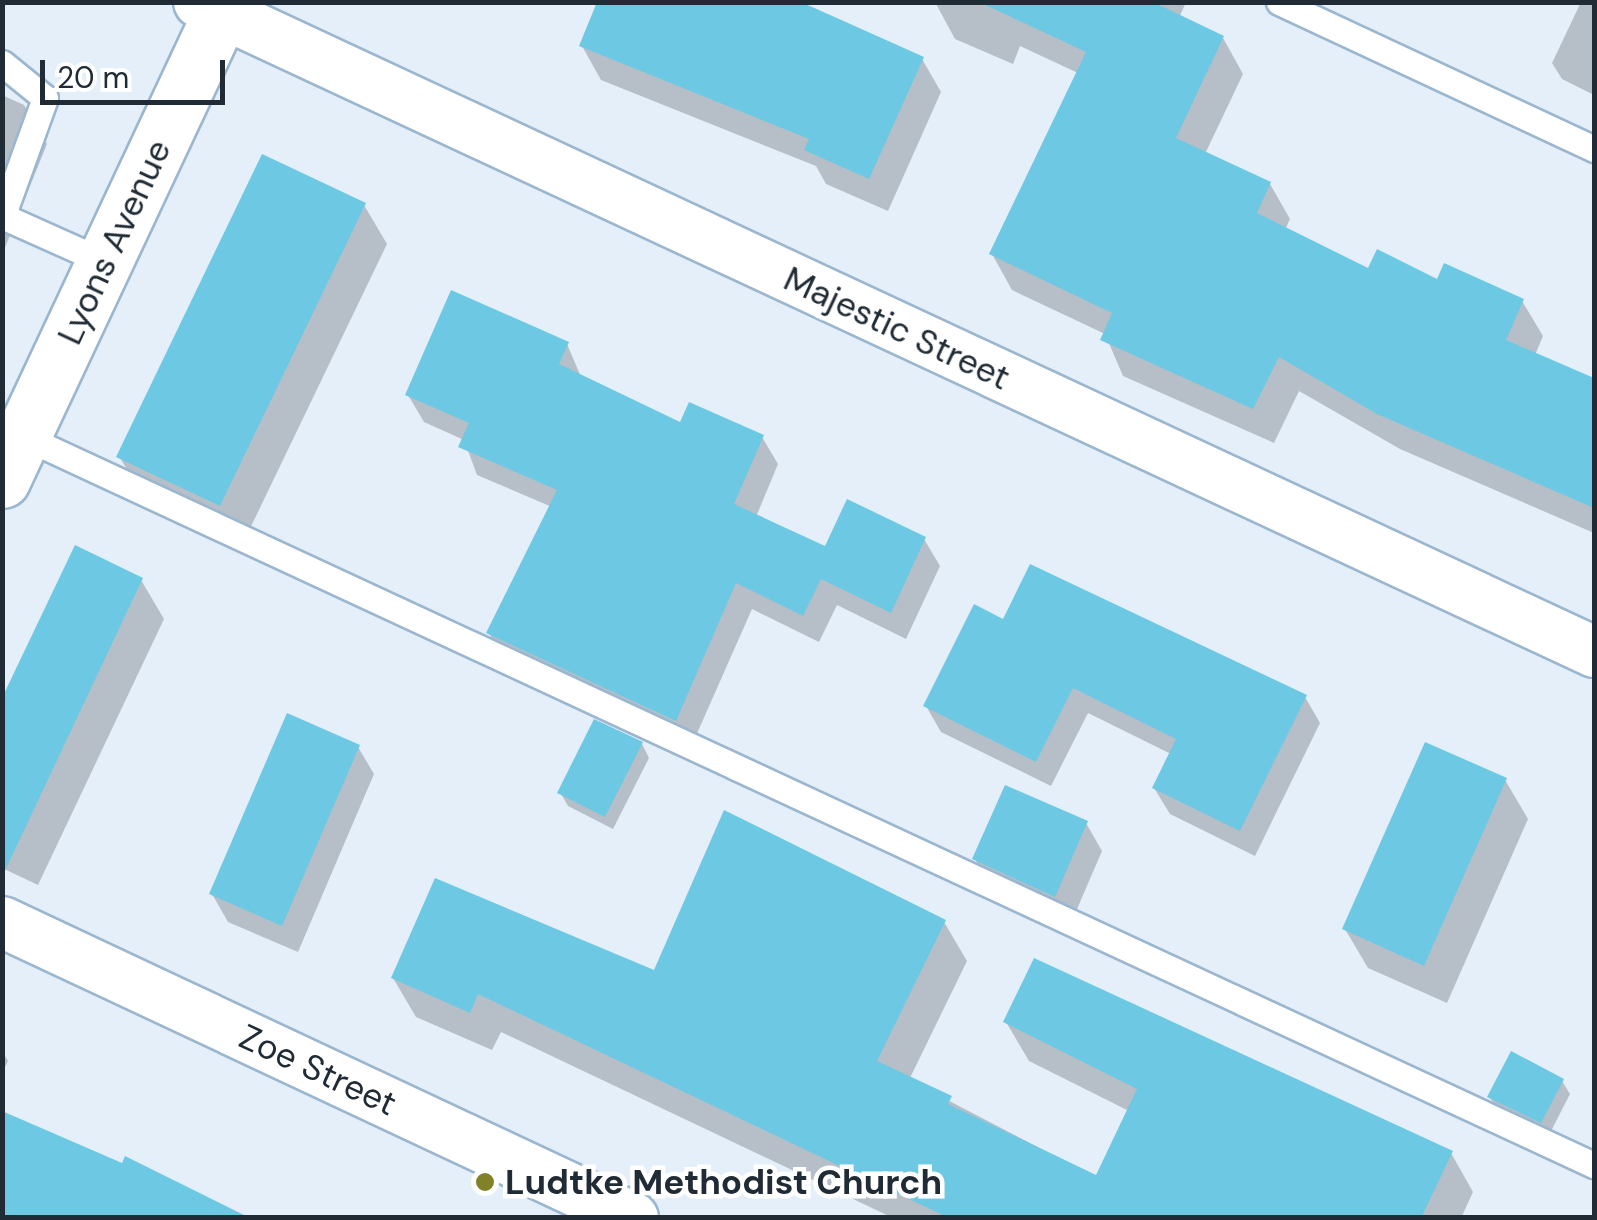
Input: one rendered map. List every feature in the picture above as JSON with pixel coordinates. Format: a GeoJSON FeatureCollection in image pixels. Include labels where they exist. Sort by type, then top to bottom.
{"type":"FeatureCollection","features":[{"type":"Feature","properties":{"kind":"street","name":"Lyons Avenue"},"geometry":{"type":"LineString","coordinates":[[9,448],[105,262],[215,6]]}},
{"type":"Feature","properties":{"kind":"street","name":"Majestic Street"},"geometry":{"type":"LineString","coordinates":[[215,6],[1594,652]]}},
{"type":"Feature","properties":{"kind":"street","name":"Zoe Street"},"geometry":{"type":"LineString","coordinates":[[2,922],[633,1218]]}},
{"type":"Feature","properties":{"kind":"lane"},"geometry":{"type":"LineString","coordinates":[[1279,2],[1594,148]]}},
{"type":"Feature","properties":{"kind":"lane"},"geometry":{"type":"LineString","coordinates":[[2,64],[45,98],[3,215],[105,262]]}},
{"type":"Feature","properties":{"kind":"lane"},"geometry":{"type":"LineString","coordinates":[[9,448],[1594,1165]]}},
{"type":"Feature","properties":{"kind":"building"},"geometry":{"type":"Polygon","coordinates":[[[597,2],[801,2],[924,57],[869,179],[804,150],[809,139],[579,46],[597,2]]]}},
{"type":"Feature","properties":{"kind":"building"},"geometry":{"type":"Polygon","coordinates":[[[979,2],[1153,2],[1224,36],[1176,138],[1271,182],[1257,213],[1368,268],[1377,249],[1437,279],[1444,263],[1524,299],[1506,340],[1594,378],[1594,508],[1377,414],[1279,357],[1253,409],[1100,340],[1112,313],[989,254],[1086,52],[979,2]]]}},
{"type":"Feature","properties":{"kind":"building"},"geometry":{"type":"Polygon","coordinates":[[[262,154],[366,203],[220,506],[116,457],[262,154]]]}},
{"type":"Feature","properties":{"kind":"building"},"geometry":{"type":"Polygon","coordinates":[[[451,290],[569,342],[559,364],[680,422],[689,402],[764,435],[734,504],[825,546],[847,499],[926,537],[891,613],[821,579],[803,616],[736,583],[676,721],[486,633],[557,490],[458,447],[469,423],[405,395],[451,290]]]}},
{"type":"Feature","properties":{"kind":"building"},"geometry":{"type":"Polygon","coordinates":[[[75,545],[143,578],[2,877],[2,698],[75,545]]]}},
{"type":"Feature","properties":{"kind":"building"},"geometry":{"type":"Polygon","coordinates":[[[1030,564],[1307,695],[1240,831],[1152,788],[1176,739],[1073,688],[1036,762],[923,706],[974,604],[1003,619],[1030,564]]]}},
{"type":"Feature","properties":{"kind":"building"},"geometry":{"type":"Polygon","coordinates":[[[287,713],[360,745],[282,926],[209,894],[287,713]]]}},
{"type":"Feature","properties":{"kind":"building"},"geometry":{"type":"Polygon","coordinates":[[[594,719],[643,742],[605,817],[557,793],[594,719]]]}},
{"type":"Feature","properties":{"kind":"building"},"geometry":{"type":"Polygon","coordinates":[[[1425,742],[1507,778],[1424,966],[1342,929],[1425,742]]]}},
{"type":"Feature","properties":{"kind":"building"},"geometry":{"type":"Polygon","coordinates":[[[1005,785],[1088,821],[1055,897],[972,859],[1005,785]]]}},
{"type":"Feature","properties":{"kind":"building"},"geometry":{"type":"Polygon","coordinates":[[[724,810],[946,920],[877,1061],[952,1096],[948,1104],[1096,1175],[1137,1089],[1003,1022],[1034,958],[1453,1151],[1421,1218],[949,1218],[478,994],[470,1013],[391,978],[435,878],[654,970],[724,810]]]}},
{"type":"Feature","properties":{"kind":"building"},"geometry":{"type":"Polygon","coordinates":[[[1511,1051],[1564,1079],[1541,1123],[1487,1097],[1511,1051]]]}},
{"type":"Feature","properties":{"kind":"building"},"geometry":{"type":"Polygon","coordinates":[[[2,1111],[122,1163],[125,1156],[250,1218],[2,1218],[2,1111]]]}},
{"type":"Feature","properties":{"kind":"place","name":"Ludtke Methodist Church"},"geometry":{"type":"Point","coordinates":[485,1182]}}]}
